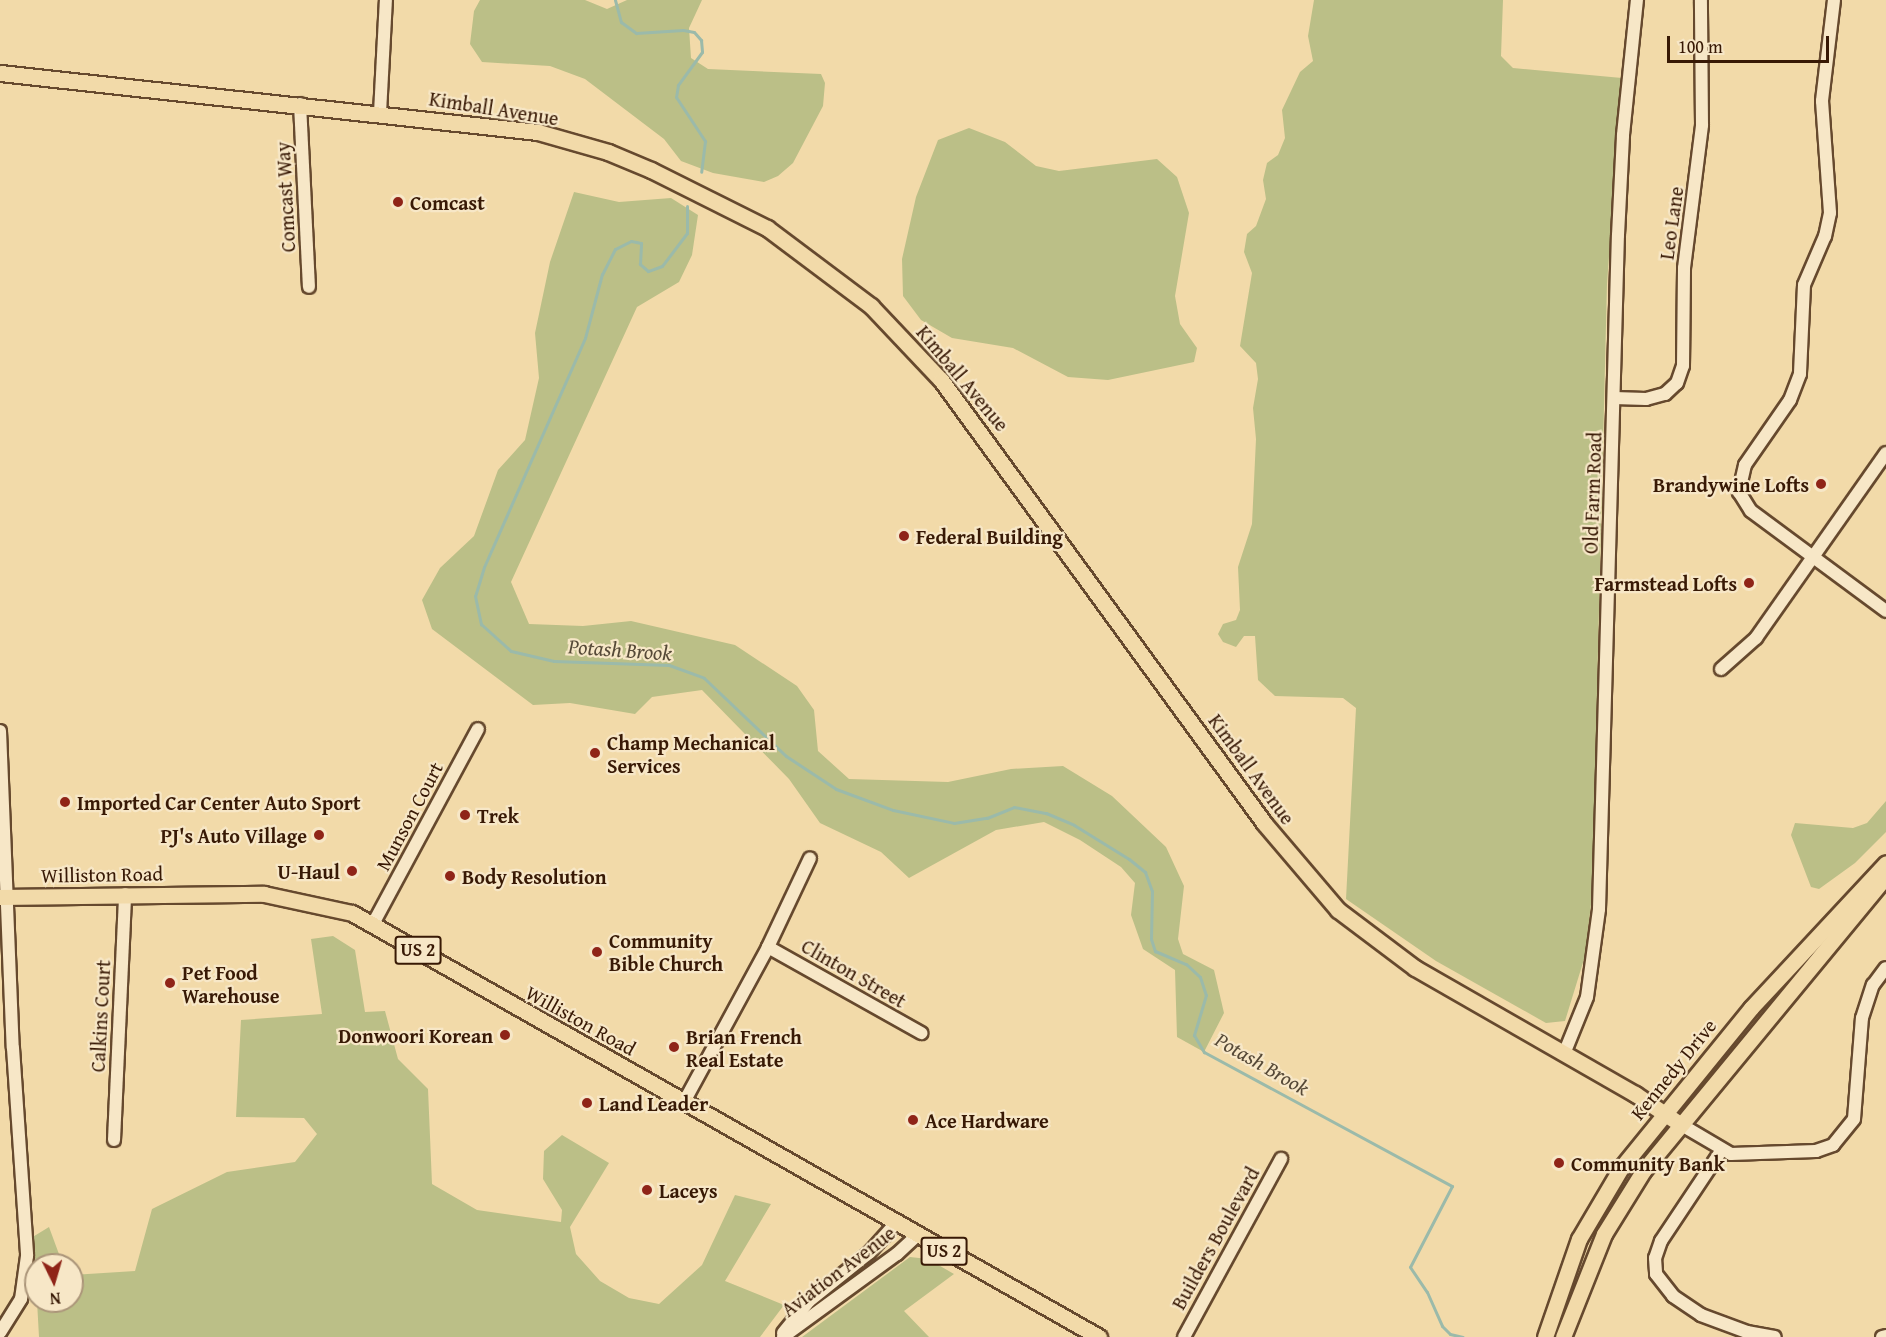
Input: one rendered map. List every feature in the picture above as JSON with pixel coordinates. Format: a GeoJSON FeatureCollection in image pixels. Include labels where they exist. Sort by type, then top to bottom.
{"type":"FeatureCollection","features":[{"type":"Feature","properties":{"kind":"main road","name":"Kimball Avenue"},"geometry":{"type":"LineString","coordinates":[[0,73],[300,104],[538,132],[608,152],[732,208],[838,278],[903,338],[963,407],[1264,823],[1322,894],[1389,951],[1680,1124]]}},
{"type":"Feature","properties":{"kind":"main road","name":"Kennedy Drive"},"geometry":{"type":"LineString","coordinates":[[1545,1337],[1579,1239],[1621,1168],[1663,1112],[1804,948],[1886,863]]}},
{"type":"Feature","properties":{"kind":"main road","name":"Kennedy Drive"},"geometry":{"type":"LineString","coordinates":[[1563,1337],[1581,1284],[1613,1217],[1680,1124],[1886,876]]}},
{"type":"Feature","properties":{"kind":"main road","name":"Williston Road"},"geometry":{"type":"LineString","coordinates":[[4,896],[125,894],[282,896],[328,905],[374,922],[916,1236],[1099,1337]]}},
{"type":"Feature","properties":{"kind":"street"},"geometry":{"type":"LineString","coordinates":[[380,113],[386,0]]}},
{"type":"Feature","properties":{"kind":"street","name":"Old Farm Road"},"geometry":{"type":"LineString","coordinates":[[1563,1053],[1587,997],[1599,909],[1623,135],[1637,0]]}},
{"type":"Feature","properties":{"kind":"street","name":"Leo Lane"},"geometry":{"type":"LineString","coordinates":[[1614,398],[1646,399],[1665,394],[1677,383],[1683,366],[1684,268],[1702,125],[1701,0]]}},
{"type":"Feature","properties":{"kind":"street"},"geometry":{"type":"LineString","coordinates":[[1834,0],[1822,101],[1830,213],[1802,296],[1800,374],[1790,400],[1745,465],[1739,485],[1741,499],[1751,512],[1815,555],[1886,612]]}},
{"type":"Feature","properties":{"kind":"street","name":"Comcast Way"},"geometry":{"type":"LineString","coordinates":[[300,104],[309,287]]}},
{"type":"Feature","properties":{"kind":"street"},"geometry":{"type":"LineString","coordinates":[[1721,669],[1756,638],[1886,453]]}},
{"type":"Feature","properties":{"kind":"street","name":"Munson Court"},"geometry":{"type":"LineString","coordinates":[[374,922],[478,729]]}},
{"type":"Feature","properties":{"kind":"street"},"geometry":{"type":"LineString","coordinates":[[0,731],[4,896],[27,1272],[21,1299],[0,1332]]}},
{"type":"Feature","properties":{"kind":"street"},"geometry":{"type":"LineString","coordinates":[[684,1102],[768,947],[810,858]]}},
{"type":"Feature","properties":{"kind":"street","name":"Calkins Court"},"geometry":{"type":"LineString","coordinates":[[114,1140],[125,894]]}},
{"type":"Feature","properties":{"kind":"street","name":"Clinton Street"},"geometry":{"type":"LineString","coordinates":[[768,947],[921,1033]]}},
{"type":"Feature","properties":{"kind":"street"},"geometry":{"type":"LineString","coordinates":[[1680,1124],[1720,1150],[1752,1155],[1816,1151],[1842,1138],[1856,1109],[1865,1007],[1886,968]]}},
{"type":"Feature","properties":{"kind":"street"},"geometry":{"type":"LineString","coordinates":[[1720,1150],[1661,1241],[1655,1258],[1656,1274],[1672,1296],[1701,1315],[1747,1332],[1775,1337]]}},
{"type":"Feature","properties":{"kind":"street","name":"Builders Boulevard"},"geometry":{"type":"LineString","coordinates":[[1184,1337],[1281,1159]]}},
{"type":"Feature","properties":{"kind":"street","name":"Aviation Avenue"},"geometry":{"type":"LineString","coordinates":[[782,1337],[809,1301],[869,1253],[896,1224]]}},
{"type":"Feature","properties":{"kind":"street","name":"Aviation Avenue"},"geometry":{"type":"LineString","coordinates":[[782,1337],[897,1254],[916,1236]]}},
{"type":"Feature","properties":{"kind":"green space"},"geometry":{"type":"Polygon","coordinates":[[[480,0],[585,0],[607,9],[627,0],[702,0],[689,28],[691,58],[708,69],[821,74],[825,83],[823,106],[793,163],[778,176],[764,182],[713,173],[681,161],[664,139],[585,79],[550,66],[482,62],[470,44],[474,11],[480,0]]]}},
{"type":"Feature","properties":{"kind":"green space"},"geometry":{"type":"Polygon","coordinates":[[[1314,0],[1503,0],[1501,56],[1513,68],[1622,78],[1607,284],[1592,896],[1585,956],[1565,1021],[1546,1023],[1436,961],[1346,899],[1356,708],[1343,698],[1275,696],[1258,680],[1255,636],[1244,636],[1236,647],[1223,642],[1218,634],[1223,624],[1236,620],[1240,610],[1238,567],[1252,524],[1256,439],[1253,408],[1258,379],[1256,363],[1240,346],[1252,273],[1244,252],[1247,234],[1256,226],[1266,199],[1263,180],[1267,163],[1278,155],[1285,138],[1282,110],[1300,72],[1313,61],[1308,36],[1314,0]]]}},
{"type":"Feature","properties":{"kind":"green space"},"geometry":{"type":"Polygon","coordinates":[[[969,128],[1005,142],[1036,166],[1059,171],[1157,159],[1177,177],[1189,213],[1175,296],[1180,324],[1197,348],[1194,362],[1108,380],[1068,377],[1013,348],[952,338],[921,320],[903,296],[902,259],[916,197],[938,140],[969,128]]]}},
{"type":"Feature","properties":{"kind":"green space"},"geometry":{"type":"Polygon","coordinates":[[[574,192],[619,202],[671,198],[698,215],[692,255],[679,282],[637,307],[511,582],[529,624],[583,626],[631,621],[735,645],[797,686],[814,710],[818,751],[849,779],[948,782],[1011,769],[1063,766],[1112,796],[1166,847],[1184,886],[1178,939],[1183,954],[1214,970],[1224,1013],[1204,1052],[1177,1037],[1175,970],[1143,949],[1131,915],[1135,883],[1121,867],[1080,840],[1044,822],[996,830],[909,878],[881,852],[820,823],[789,779],[702,690],[652,697],[635,714],[570,703],[533,705],[432,629],[422,600],[440,568],[474,536],[498,470],[525,440],[539,378],[535,333],[550,262],[574,192]]]}},
{"type":"Feature","properties":{"kind":"green space"},"geometry":{"type":"Polygon","coordinates":[[[1886,801],[1886,832],[1855,863],[1819,889],[1811,887],[1791,835],[1795,823],[1853,828],[1867,823],[1886,801]]]}},
{"type":"Feature","properties":{"kind":"green space"},"geometry":{"type":"Polygon","coordinates":[[[333,936],[355,950],[365,1012],[385,1011],[398,1059],[428,1089],[432,1184],[477,1210],[561,1222],[562,1210],[543,1179],[544,1151],[562,1135],[609,1163],[570,1227],[576,1254],[600,1281],[629,1298],[659,1304],[702,1265],[735,1195],[771,1204],[725,1281],[784,1305],[760,1337],[39,1337],[38,1313],[84,1313],[84,1274],[135,1271],[152,1209],[227,1172],[295,1162],[317,1134],[304,1118],[236,1117],[241,1020],[322,1014],[311,939],[333,936]]]}},
{"type":"Feature","properties":{"kind":"green space"},"geometry":{"type":"Polygon","coordinates":[[[49,1227],[59,1253],[33,1253],[31,1238],[49,1227]]]}},
{"type":"Feature","properties":{"kind":"green space"},"geometry":{"type":"Polygon","coordinates":[[[910,1257],[928,1259],[954,1274],[904,1311],[929,1337],[802,1337],[910,1257]]]}},
{"type":"Feature","properties":{"kind":"waterway","name":"Potash Brook"},"geometry":{"type":"LineString","coordinates":[[615,0],[621,22],[636,33],[683,30],[694,32],[701,40],[702,52],[678,85],[676,97],[705,141],[701,172]]}},
{"type":"Feature","properties":{"kind":"waterway","name":"Potash Brook"},"geometry":{"type":"LineString","coordinates":[[687,206],[687,233],[662,266],[648,271],[640,264],[641,243],[631,241],[615,249],[602,274],[585,338],[484,567],[475,596],[481,624],[511,651],[554,661],[669,665],[704,678],[786,756],[836,789],[893,810],[954,823],[987,818],[1014,807],[1046,813],[1074,825],[1129,859],[1145,872],[1152,891],[1151,939],[1155,951],[1186,964],[1200,977],[1206,995],[1194,1035],[1204,1052],[1452,1186],[1410,1267],[1427,1292],[1442,1326],[1450,1334],[1463,1337]]}},
{"type":"Feature","properties":{"kind":"place","name":"Comcast"},"geometry":{"type":"Point","coordinates":[398,202]}},
{"type":"Feature","properties":{"kind":"place","name":"Brandywine Lofts"},"geometry":{"type":"Point","coordinates":[1821,484]}},
{"type":"Feature","properties":{"kind":"place","name":"Federal Building"},"geometry":{"type":"Point","coordinates":[904,536]}},
{"type":"Feature","properties":{"kind":"place","name":"Farmstead Lofts"},"geometry":{"type":"Point","coordinates":[1749,583]}},
{"type":"Feature","properties":{"kind":"place","name":"Champ Mechanical Services"},"geometry":{"type":"Point","coordinates":[595,753]}},
{"type":"Feature","properties":{"kind":"place","name":"Imported Car Center Auto Sport"},"geometry":{"type":"Point","coordinates":[65,802]}},
{"type":"Feature","properties":{"kind":"place","name":"Trek"},"geometry":{"type":"Point","coordinates":[465,815]}},
{"type":"Feature","properties":{"kind":"place","name":"PJ's Auto Village"},"geometry":{"type":"Point","coordinates":[319,835]}},
{"type":"Feature","properties":{"kind":"place","name":"U-Haul"},"geometry":{"type":"Point","coordinates":[352,871]}},
{"type":"Feature","properties":{"kind":"place","name":"Body Resolution"},"geometry":{"type":"Point","coordinates":[450,876]}},
{"type":"Feature","properties":{"kind":"place","name":"Community Bible Church"},"geometry":{"type":"Point","coordinates":[597,952]}},
{"type":"Feature","properties":{"kind":"place","name":"Pet Food Warehouse"},"geometry":{"type":"Point","coordinates":[170,983]}},
{"type":"Feature","properties":{"kind":"place","name":"Donwoori Korean"},"geometry":{"type":"Point","coordinates":[505,1035]}},
{"type":"Feature","properties":{"kind":"place","name":"Brian French Real Estate"},"geometry":{"type":"Point","coordinates":[674,1047]}},
{"type":"Feature","properties":{"kind":"place","name":"Land Leader"},"geometry":{"type":"Point","coordinates":[587,1103]}},
{"type":"Feature","properties":{"kind":"place","name":"Ace Hardware"},"geometry":{"type":"Point","coordinates":[913,1120]}},
{"type":"Feature","properties":{"kind":"place","name":"Community Bank"},"geometry":{"type":"Point","coordinates":[1559,1163]}},
{"type":"Feature","properties":{"kind":"place","name":"Laceys"},"geometry":{"type":"Point","coordinates":[647,1190]}}]}
